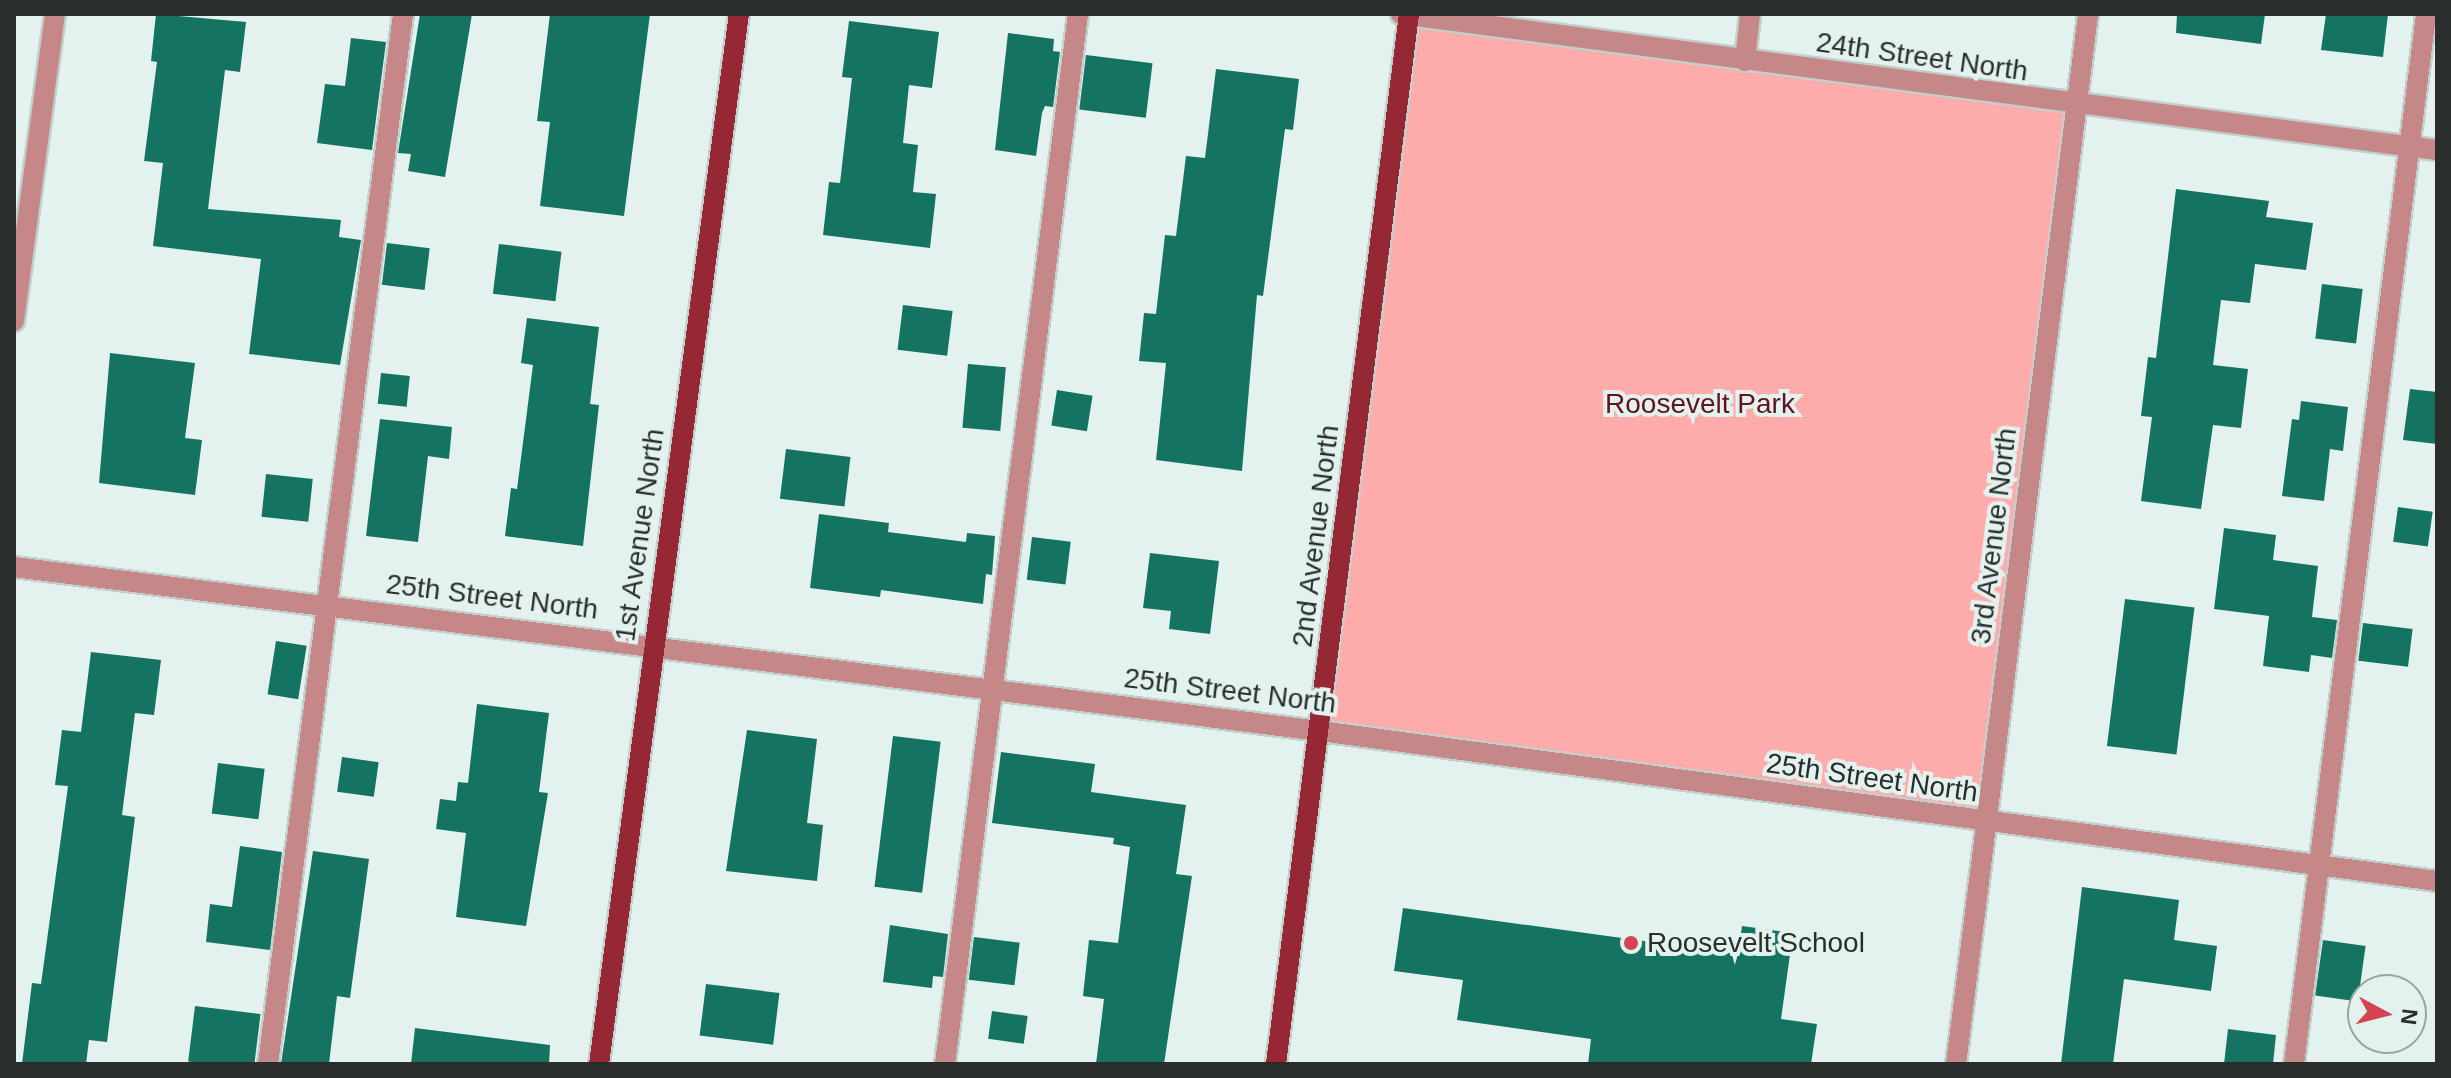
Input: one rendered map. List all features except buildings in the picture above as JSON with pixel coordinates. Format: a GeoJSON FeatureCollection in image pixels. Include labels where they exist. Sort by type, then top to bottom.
{"type":"FeatureCollection","features":[{"type":"Feature","properties":{"kind":"main road","name":"1st Avenue North"},"geometry":{"type":"LineString","coordinates":[[599,1064],[739,14]]}},
{"type":"Feature","properties":{"kind":"main road","name":"2nd Avenue North"},"geometry":{"type":"LineString","coordinates":[[1276,1064],[1409,14]]}},
{"type":"Feature","properties":{"kind":"street"},"geometry":{"type":"LineString","coordinates":[[14,321],[55,14]]}},
{"type":"Feature","properties":{"kind":"street"},"geometry":{"type":"LineString","coordinates":[[268,1064],[403,14]]}},
{"type":"Feature","properties":{"kind":"street"},"geometry":{"type":"LineString","coordinates":[[945,1064],[1078,14]]}},
{"type":"Feature","properties":{"kind":"street","name":"24th Street North"},"geometry":{"type":"LineString","coordinates":[[1401,14],[2077,107],[2437,150]]}},
{"type":"Feature","properties":{"kind":"street"},"geometry":{"type":"LineString","coordinates":[[1745,61],[1750,14]]}},
{"type":"Feature","properties":{"kind":"street","name":"3rd Avenue North"},"geometry":{"type":"LineString","coordinates":[[1956,1064],[2088,14]]}},
{"type":"Feature","properties":{"kind":"street"},"geometry":{"type":"LineString","coordinates":[[2294,1064],[2426,14]]}},
{"type":"Feature","properties":{"kind":"street","name":"25th Street North"},"geometry":{"type":"LineString","coordinates":[[14,567],[1320,731],[2437,881]]}},
{"type":"Feature","properties":{"kind":"green space","name":"Roosevelt Park"},"geometry":{"type":"Polygon","coordinates":[[[1409,15],[2076,109],[1976,824],[1309,730],[1409,15]]]}},
{"type":"Feature","properties":{"kind":"place","name":"Roosevelt School"},"geometry":{"type":"Point","coordinates":[1631,943]}}]}
